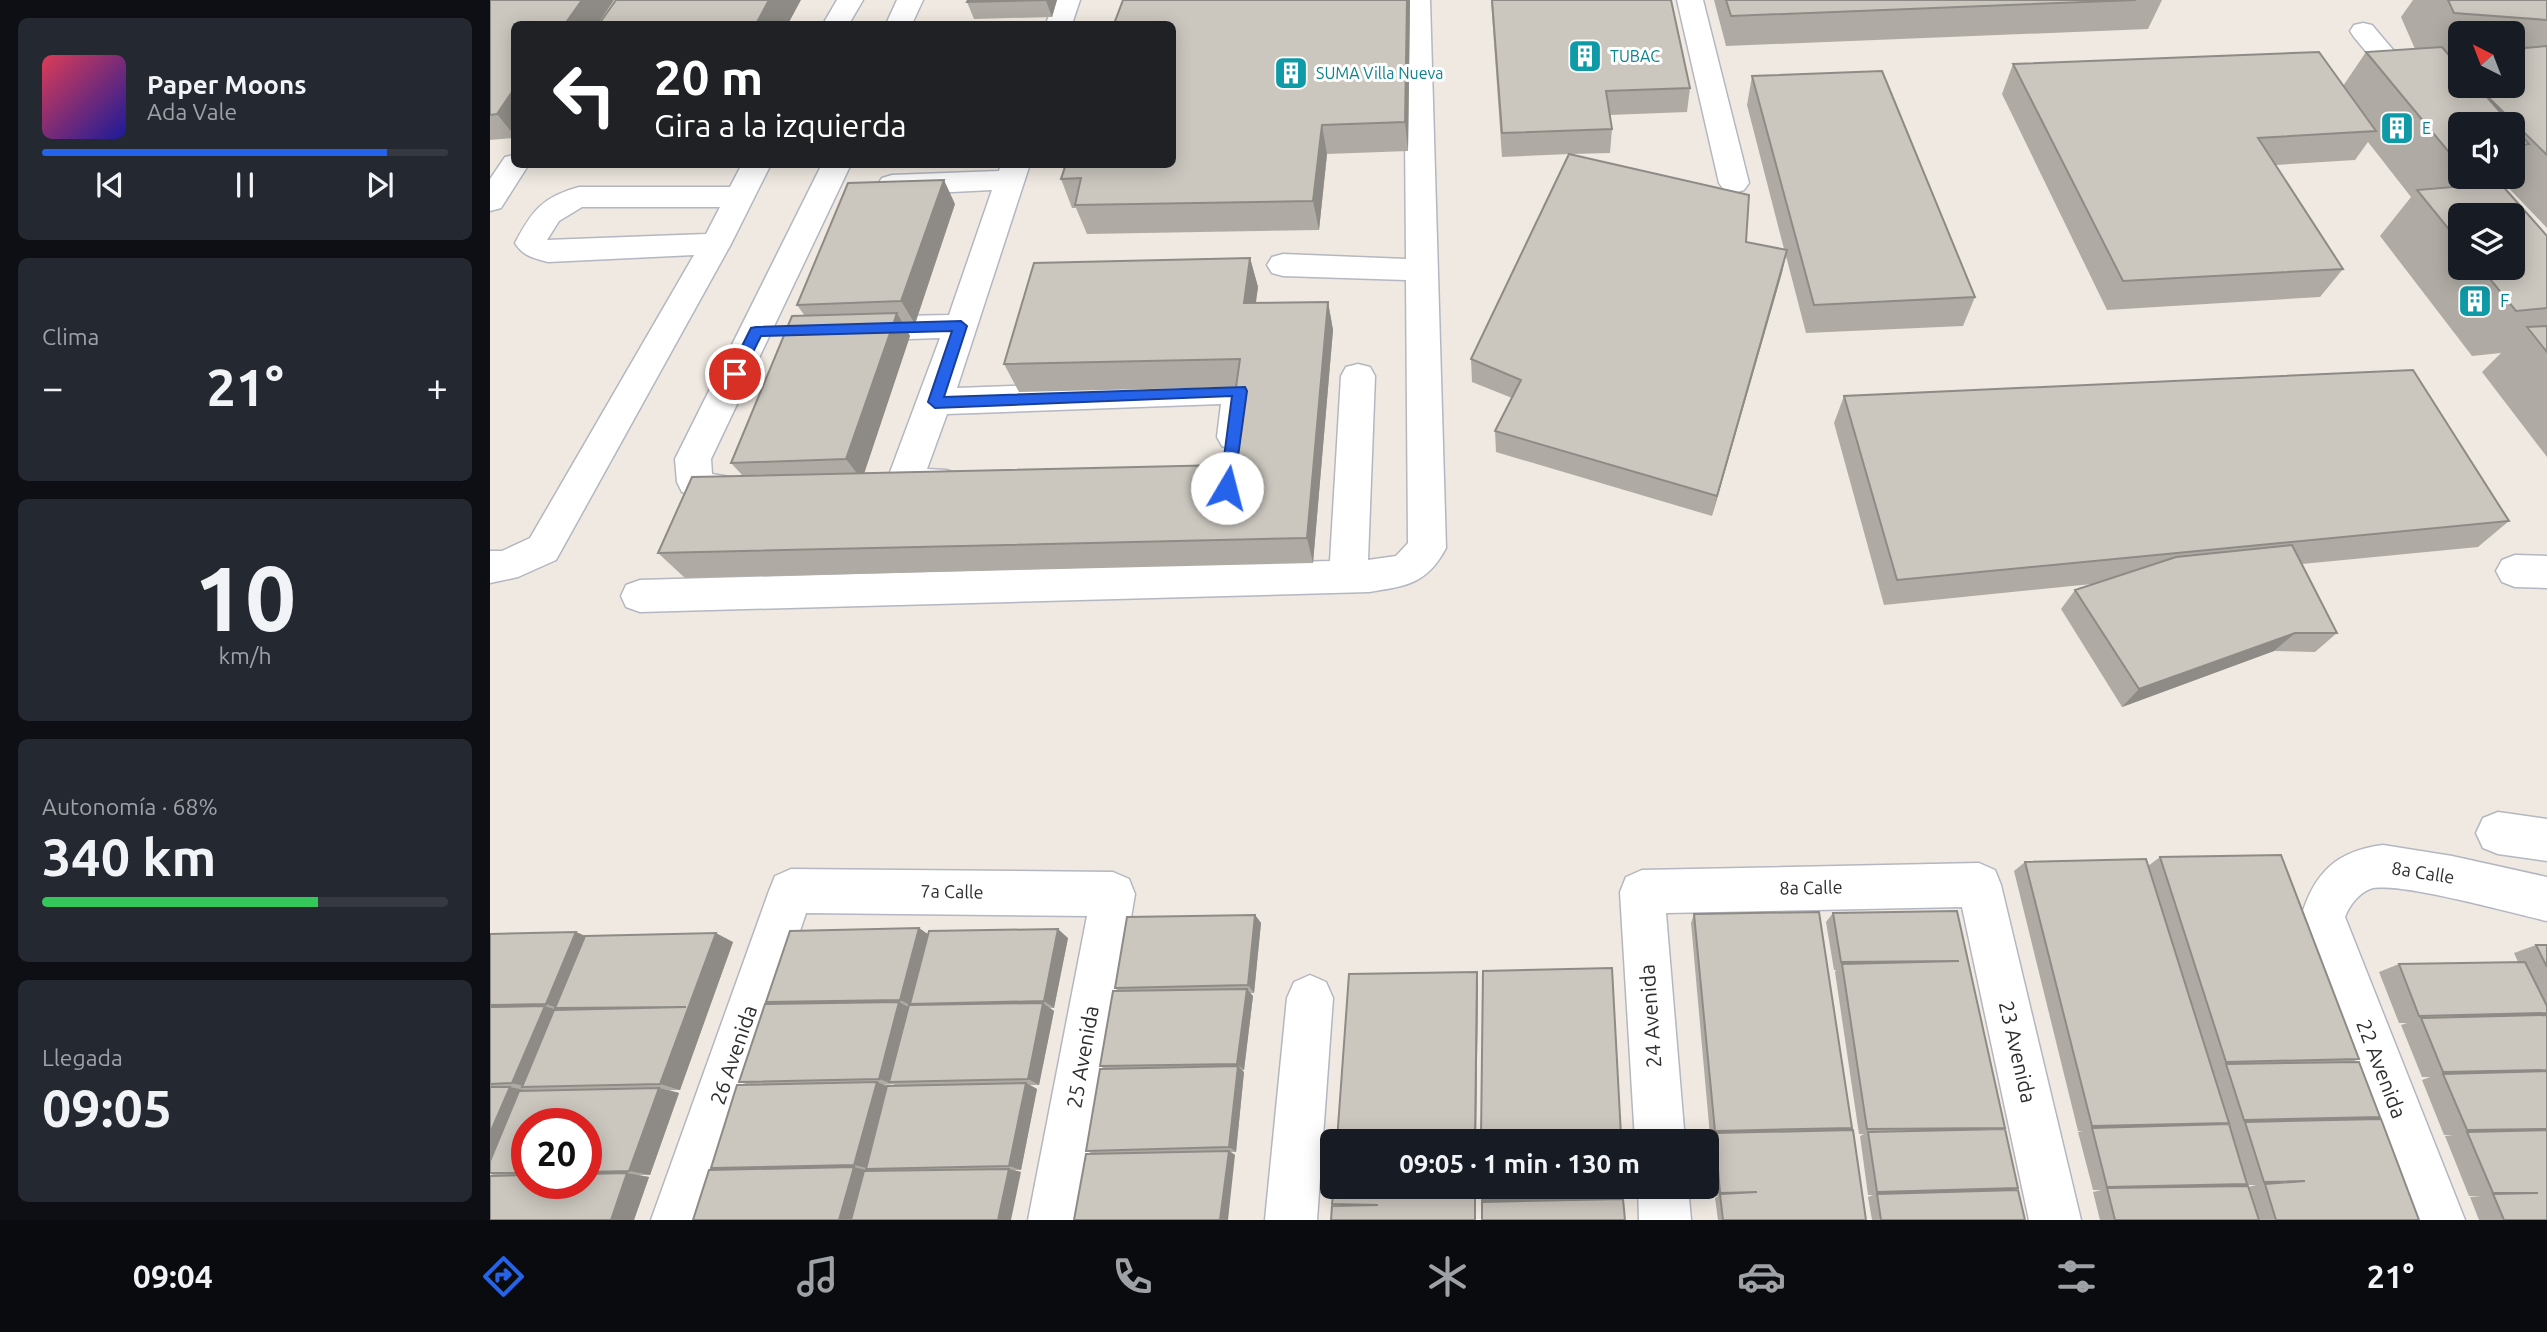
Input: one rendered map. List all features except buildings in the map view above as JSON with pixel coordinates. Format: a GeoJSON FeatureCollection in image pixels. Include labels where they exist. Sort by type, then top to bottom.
{"type":"FeatureCollection","features":[{"type":"Feature","properties":{"kind":"street"},"geometry":{"type":"LineString","coordinates":[[838,21],[850,0]]}},
{"type":"Feature","properties":{"kind":"street"},"geometry":{"type":"LineString","coordinates":[[900,21],[910,0]]}},
{"type":"Feature","properties":{"kind":"street"},"geometry":{"type":"LineString","coordinates":[[1060,21],[1067,0]]}},
{"type":"Feature","properties":{"kind":"street"},"geometry":{"type":"LineString","coordinates":[[640,596],[1369,576],[1406,570],[1427,548],[1417,0]]}},
{"type":"Feature","properties":{"kind":"street"},"geometry":{"type":"LineString","coordinates":[[1690,0],[1734,183]]}},
{"type":"Feature","properties":{"kind":"street"},"geometry":{"type":"LineString","coordinates":[[2363,31],[2448,133]]}},
{"type":"Feature","properties":{"kind":"street"},"geometry":{"type":"LineString","coordinates":[[490,201],[512,168]]}},
{"type":"Feature","properties":{"kind":"street"},"geometry":{"type":"LineString","coordinates":[[490,567],[505,566],[543,549],[716,244],[755,168]]}},
{"type":"Feature","properties":{"kind":"street"},"geometry":{"type":"LineString","coordinates":[[773,489],[721,492],[695,482],[693,459],[770,331],[846,181],[1013,172],[935,402],[891,484],[971,484]]}},
{"type":"Feature","properties":{"kind":"street"},"geometry":{"type":"LineString","coordinates":[[716,244],[548,251],[536,248],[530,243],[547,212],[579,197],[739,197]]}},
{"type":"Feature","properties":{"kind":"street"},"geometry":{"type":"LineString","coordinates":[[1283,265],[1420,270]]}},
{"type":"Feature","properties":{"kind":"street"},"geometry":{"type":"LineString","coordinates":[[824,330],[961,326]]}},
{"type":"Feature","properties":{"kind":"street"},"geometry":{"type":"LineString","coordinates":[[1348,576],[1358,376]]}},
{"type":"Feature","properties":{"kind":"street"},"geometry":{"type":"LineString","coordinates":[[935,402],[1240,391],[1231,464]]}},
{"type":"Feature","properties":{"kind":"street"},"geometry":{"type":"LineString","coordinates":[[2498,833],[2547,840]]}},
{"type":"Feature","properties":{"kind":"street","name":"8a Calle"},"geometry":{"type":"LineString","coordinates":[[2323,917],[2328,897],[2340,883],[2361,872],[2385,866],[2447,876],[2547,900]]}},
{"type":"Feature","properties":{"kind":"street","name":"8a Calle"},"geometry":{"type":"LineString","coordinates":[[1642,892],[1979,885]]}},
{"type":"Feature","properties":{"kind":"street","name":"23 Avenida"},"geometry":{"type":"LineString","coordinates":[[1979,885],[2055,1220]]}},
{"type":"Feature","properties":{"kind":"street","name":"7a Calle"},"geometry":{"type":"LineString","coordinates":[[790,891],[1113,894]]}},
{"type":"Feature","properties":{"kind":"street","name":"26 Avenida"},"geometry":{"type":"LineString","coordinates":[[677,1220],[790,891]]}},
{"type":"Feature","properties":{"kind":"street","name":"24 Avenida"},"geometry":{"type":"LineString","coordinates":[[1642,892],[1659,1129]]}},
{"type":"Feature","properties":{"kind":"street","name":"25 Avenida"},"geometry":{"type":"LineString","coordinates":[[1054,1220],[1113,894]]}},
{"type":"Feature","properties":{"kind":"street","name":"22 Avenida"},"geometry":{"type":"LineString","coordinates":[[2323,917],[2439,1220]]}},
{"type":"Feature","properties":{"kind":"street"},"geometry":{"type":"LineString","coordinates":[[1291,1220],[1310,998]]}},
{"type":"Feature","properties":{"kind":"street"},"geometry":{"type":"LineString","coordinates":[[1664,1199],[1665,1220]]}},
{"type":"Feature","properties":{"kind":"place","name":"TUBAC"},"geometry":{"type":"Point","coordinates":[1585,56]}},
{"type":"Feature","properties":{"kind":"place","name":"SUMA Villa Nueva"},"geometry":{"type":"Point","coordinates":[1291,73]}},
{"type":"Feature","properties":{"kind":"place","name":"E"},"geometry":{"type":"Point","coordinates":[2397,128]}},
{"type":"Feature","properties":{"kind":"place","name":"F"},"geometry":{"type":"Point","coordinates":[2475,301]}},
{"type":"Feature","properties":{"kind":"route"},"geometry":{"type":"LineString","coordinates":[[735,374],[756,332],[961,326],[935,402],[1240,391],[1227,488]]}}]}
